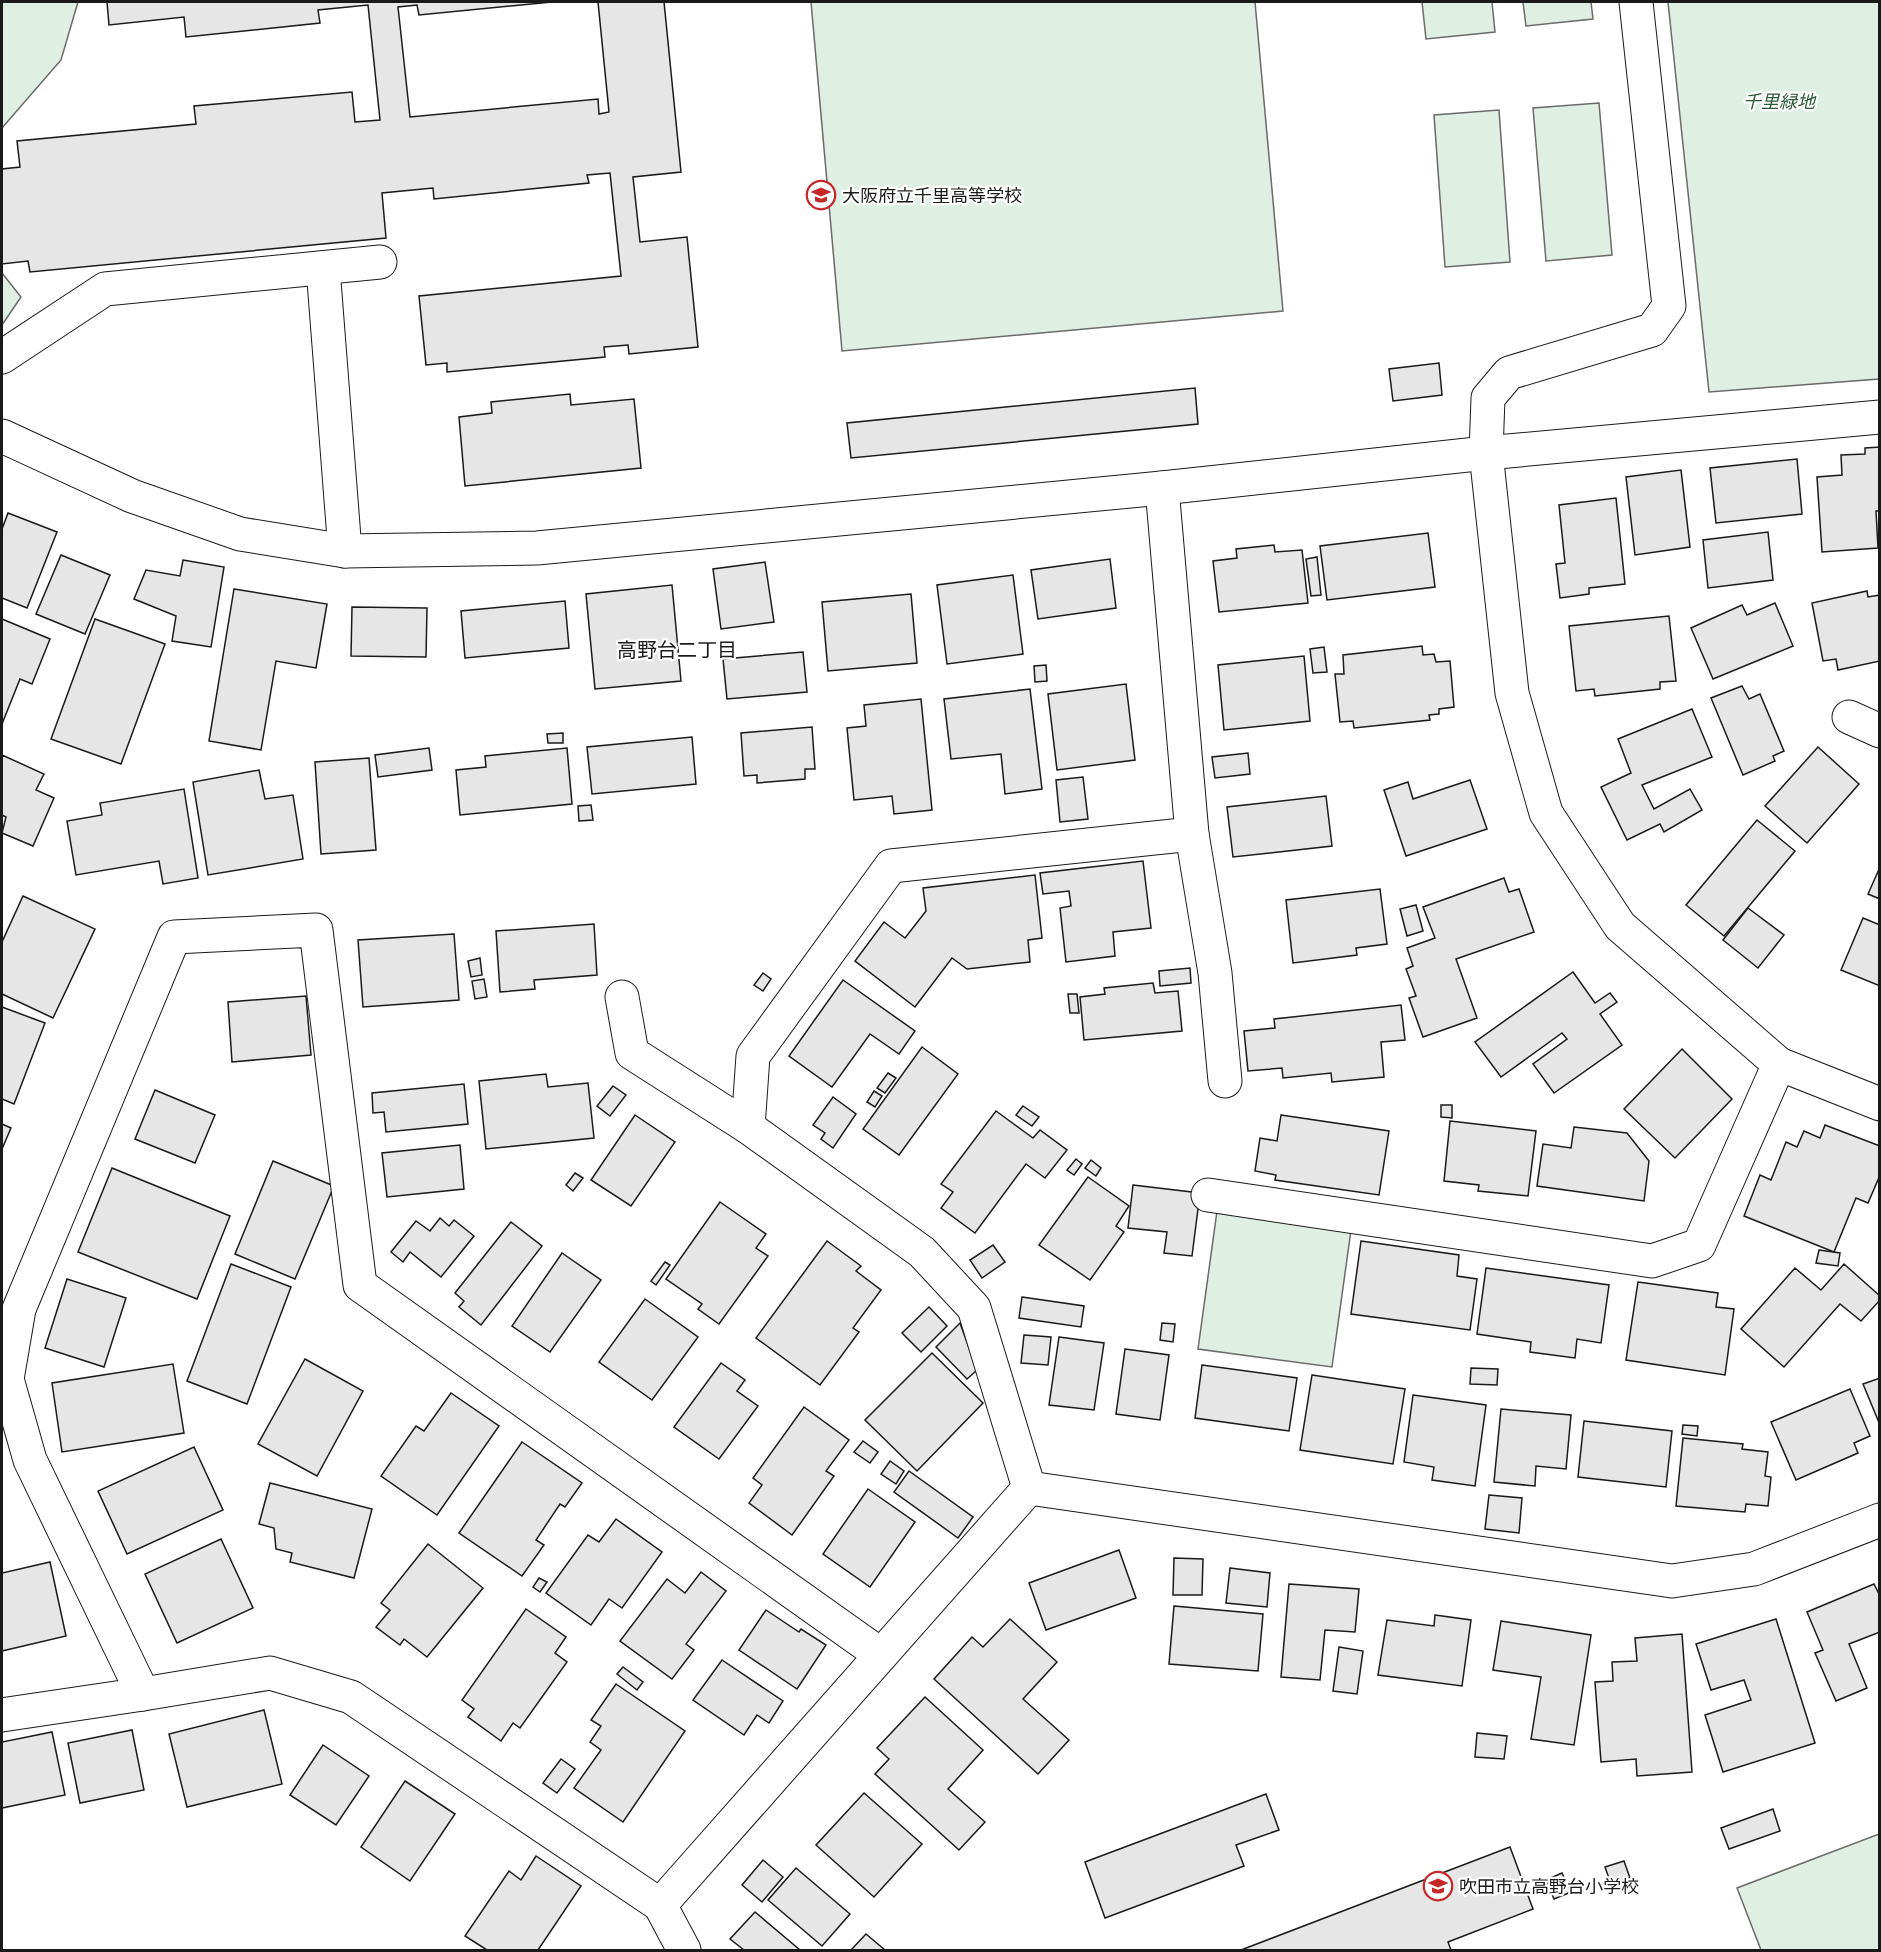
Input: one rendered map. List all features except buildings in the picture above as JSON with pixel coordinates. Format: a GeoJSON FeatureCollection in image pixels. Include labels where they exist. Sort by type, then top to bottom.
{"type":"FeatureCollection","features":[{"type":"Feature","properties":{"kind":"street"},"geometry":{"type":"LineString","coordinates":[[1636,2],[1669,306],[1652,330],[1509,372],[1488,398],[1486,453],[1512,693],[1546,813],[1620,926],[1779,1064],[1880,1104]]}},
{"type":"Feature","properties":{"kind":"street"},"geometry":{"type":"LineString","coordinates":[[2,357],[105,289],[380,262]]}},
{"type":"Feature","properties":{"kind":"street"},"geometry":{"type":"LineString","coordinates":[[323,268],[345,550]]}},
{"type":"Feature","properties":{"kind":"street"},"geometry":{"type":"LineString","coordinates":[[2,436],[132,496],[240,534],[345,550],[537,548],[1162,488],[1486,453],[1880,417]]}},
{"type":"Feature","properties":{"kind":"street"},"geometry":{"type":"LineString","coordinates":[[1162,488],[1192,834],[1215,974],[1225,1082]]}},
{"type":"Feature","properties":{"kind":"street"},"geometry":{"type":"LineString","coordinates":[[1849,717],[1880,730]]}},
{"type":"Feature","properties":{"kind":"street"},"geometry":{"type":"LineString","coordinates":[[748,1127],[753,1056],[891,866],[1192,834]]}},
{"type":"Feature","properties":{"kind":"street"},"geometry":{"type":"LineString","coordinates":[[143,1695],[30,1460],[7,1379],[19,1309],[174,937],[316,930],[360,1285],[881,1655]]}},
{"type":"Feature","properties":{"kind":"street"},"geometry":{"type":"LineString","coordinates":[[622,997],[632,1053],[748,1127],[922,1252],[974,1308],[1029,1488]]}},
{"type":"Feature","properties":{"kind":"street"},"geometry":{"type":"LineString","coordinates":[[1208,1195],[1652,1260],[1699,1245],[1779,1064]]}},
{"type":"Feature","properties":{"kind":"street"},"geometry":{"type":"LineString","coordinates":[[1029,1488],[1671,1581],[1754,1569],[1880,1520]]}},
{"type":"Feature","properties":{"kind":"street"},"geometry":{"type":"LineString","coordinates":[[660,1905],[1029,1488]]}},
{"type":"Feature","properties":{"kind":"street"},"geometry":{"type":"LineString","coordinates":[[2,1715],[143,1695],[270,1673],[351,1697],[660,1905],[684,1950]]}},
{"type":"Feature","properties":{"kind":"green space"},"geometry":{"type":"Polygon","coordinates":[[[2,2],[78,2],[61,60],[2,128],[2,2]]]}},
{"type":"Feature","properties":{"kind":"green space"},"geometry":{"type":"Polygon","coordinates":[[[811,2],[1255,2],[1283,311],[842,351],[811,2]]]}},
{"type":"Feature","properties":{"kind":"green space"},"geometry":{"type":"Polygon","coordinates":[[[1422,2],[1492,2],[1495,32],[1426,39],[1422,2]]]}},
{"type":"Feature","properties":{"kind":"green space"},"geometry":{"type":"Polygon","coordinates":[[[1523,2],[1591,2],[1593,19],[1526,26],[1523,2]]]}},
{"type":"Feature","properties":{"kind":"green space","name":"千里緑地"},"geometry":{"type":"Polygon","coordinates":[[[1668,2],[1879,2],[1879,379],[1709,392],[1668,2]]]}},
{"type":"Feature","properties":{"kind":"green space"},"geometry":{"type":"Polygon","coordinates":[[[1599,103],[1612,255],[1546,261],[1533,108],[1599,103]]]}},
{"type":"Feature","properties":{"kind":"green space"},"geometry":{"type":"Polygon","coordinates":[[[1499,110],[1510,262],[1445,267],[1434,115],[1499,110]]]}},
{"type":"Feature","properties":{"kind":"green space"},"geometry":{"type":"Polygon","coordinates":[[[2,273],[21,297],[2,325],[2,273]]]}},
{"type":"Feature","properties":{"kind":"green space"},"geometry":{"type":"Polygon","coordinates":[[[1217,1211],[1351,1230],[1332,1367],[1198,1349],[1217,1211]]]}},
{"type":"Feature","properties":{"kind":"green space"},"geometry":{"type":"Polygon","coordinates":[[[1879,1834],[1879,1950],[1761,1950],[1737,1888],[1879,1834]]]}},
{"type":"Feature","properties":{"kind":"place","name":"大阪府立千里高等学校"},"geometry":{"type":"Point","coordinates":[821,195]}},
{"type":"Feature","properties":{"kind":"place","name":"吹田市立高野台小学校"},"geometry":{"type":"Point","coordinates":[1438,1886]}},
{"type":"Feature","properties":{"kind":"district","name":"高野台二丁目"},"geometry":{"type":"Point","coordinates":[677,649]}}]}
